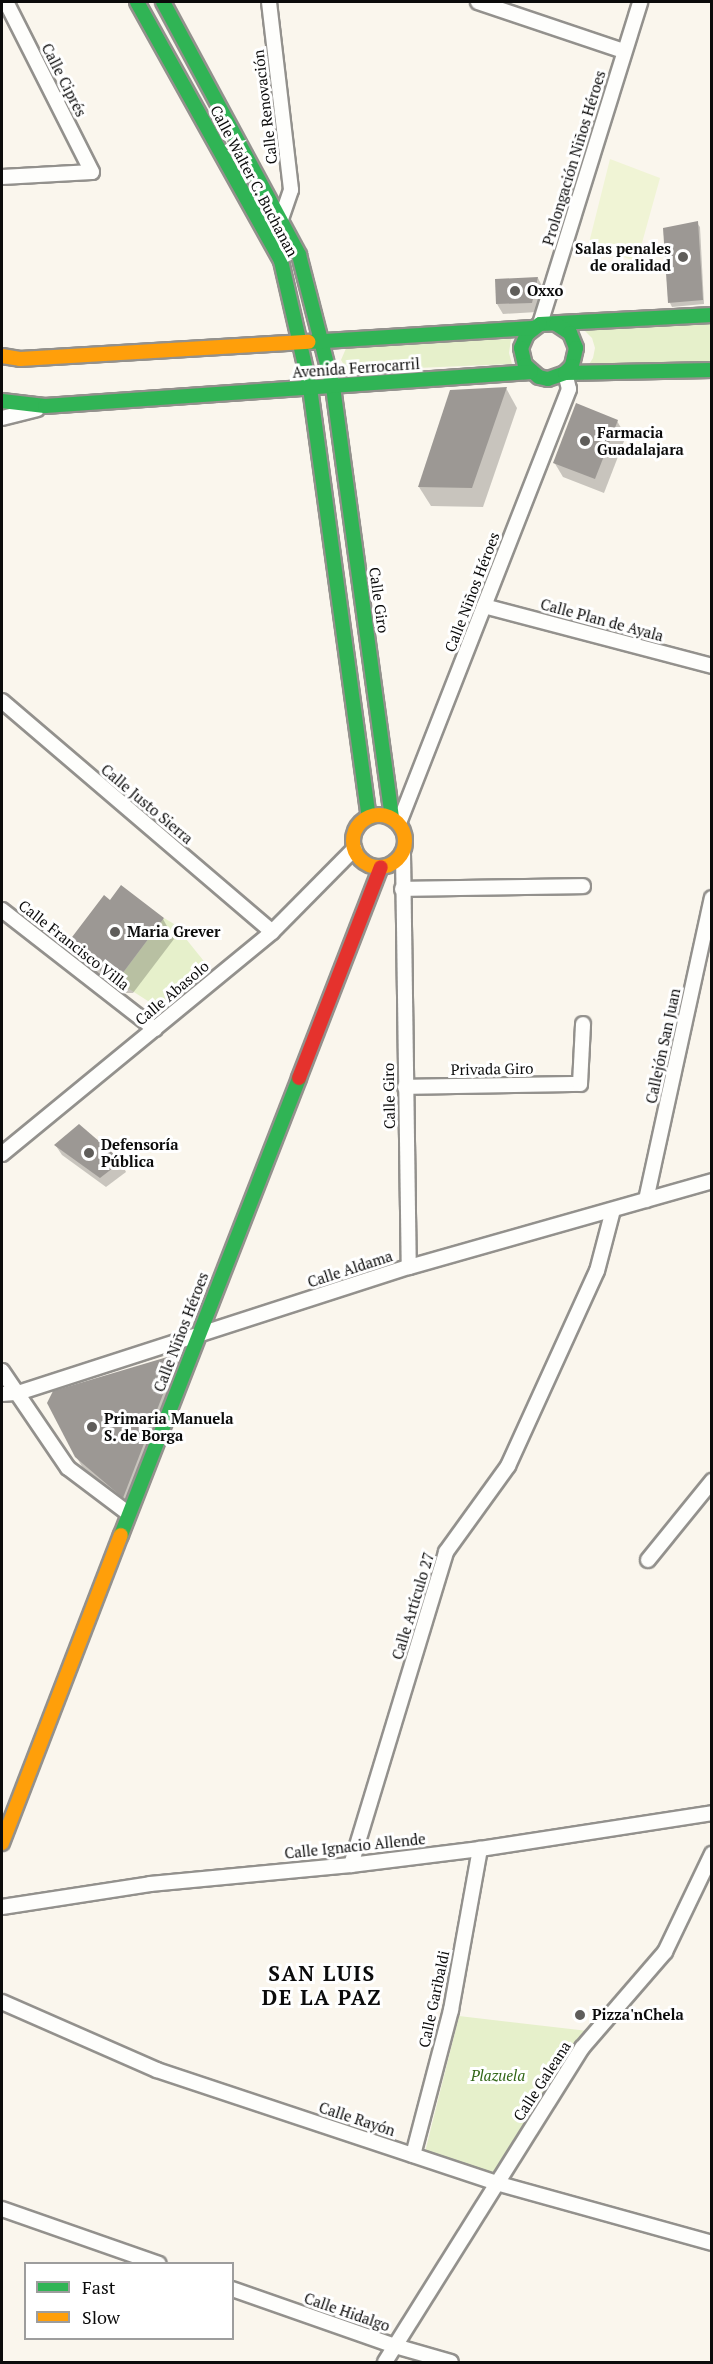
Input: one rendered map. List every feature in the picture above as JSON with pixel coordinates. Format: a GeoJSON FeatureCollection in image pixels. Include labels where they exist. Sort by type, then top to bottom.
{"type":"FeatureCollection","features":[{"type":"Feature","properties":{"kind":"street","name":"Calle Ciprés"},"geometry":{"type":"LineString","coordinates":[[2,177],[92,172],[6,2]]}},
{"type":"Feature","properties":{"kind":"street","name":"Calle Walter C. Buchanan"},"geometry":{"type":"LineString","coordinates":[[137,2],[281,261],[310,388]]}},
{"type":"Feature","properties":{"kind":"street","name":"Calle Walter C. Buchanan"},"geometry":{"type":"LineString","coordinates":[[163,2],[298,255],[333,387]]}},
{"type":"Feature","properties":{"kind":"street","name":"Calle Renovación"},"geometry":{"type":"LineString","coordinates":[[267,237],[282,222],[291,190],[269,2]]}},
{"type":"Feature","properties":{"kind":"street"},"geometry":{"type":"LineString","coordinates":[[478,2],[500,5],[624,51]]}},
{"type":"Feature","properties":{"kind":"street","name":"Prolongación Niños Héroes"},"geometry":{"type":"LineString","coordinates":[[537,326],[640,2]]}},
{"type":"Feature","properties":{"kind":"street","name":"Avenida Ferrocarril"},"geometry":{"type":"LineString","coordinates":[[2,356],[20,359],[711,315]]}},
{"type":"Feature","properties":{"kind":"street"},"geometry":{"type":"LineString","coordinates":[[556,324],[570,333],[576,348],[572,366],[565,373]]}},
{"type":"Feature","properties":{"kind":"street"},"geometry":{"type":"LineString","coordinates":[[531,372],[525,365],[521,348],[527,333],[537,326]]}},
{"type":"Feature","properties":{"kind":"street","name":"Avenida Ferrocarril"},"geometry":{"type":"LineString","coordinates":[[2,401],[45,406],[531,372],[548,379],[565,373],[711,370]]}},
{"type":"Feature","properties":{"kind":"street","name":"Calle Niños Héroes"},"geometry":{"type":"LineString","coordinates":[[395,821],[484,606],[569,389],[565,373]]}},
{"type":"Feature","properties":{"kind":"street","name":"Calle Giro"},"geometry":{"type":"LineString","coordinates":[[333,387],[395,821]]}},
{"type":"Feature","properties":{"kind":"street"},"geometry":{"type":"LineString","coordinates":[[310,388],[369,817]]}},
{"type":"Feature","properties":{"kind":"street"},"geometry":{"type":"LineString","coordinates":[[2,418],[45,406]]}},
{"type":"Feature","properties":{"kind":"street","name":"Calle Plan de Ayala"},"geometry":{"type":"LineString","coordinates":[[484,606],[711,666]]}},
{"type":"Feature","properties":{"kind":"street","name":"Calle Justo Sierra"},"geometry":{"type":"LineString","coordinates":[[2,701],[272,932]]}},
{"type":"Feature","properties":{"kind":"street"},"geometry":{"type":"LineString","coordinates":[[377,815],[395,821],[406,838],[403,853],[397,860],[381,867],[364,862],[354,849],[354,833],[362,820],[377,815]]}},
{"type":"Feature","properties":{"kind":"street","name":"Calle Abasolo"},"geometry":{"type":"LineString","coordinates":[[2,1152],[272,932],[354,849]]}},
{"type":"Feature","properties":{"kind":"street","name":"Calle Giro"},"geometry":{"type":"LineString","coordinates":[[403,853],[409,1267]]}},
{"type":"Feature","properties":{"kind":"street","name":"Calle Niños Héroes"},"geometry":{"type":"LineString","coordinates":[[2,1843],[197,1335],[381,867]]}},
{"type":"Feature","properties":{"kind":"street"},"geometry":{"type":"LineString","coordinates":[[402,889],[583,886]]}},
{"type":"Feature","properties":{"kind":"street","name":"Callejón San Juan"},"geometry":{"type":"LineString","coordinates":[[646,1200],[711,898]]}},
{"type":"Feature","properties":{"kind":"street","name":"Calle Francisco Villa"},"geometry":{"type":"LineString","coordinates":[[2,910],[155,1029]]}},
{"type":"Feature","properties":{"kind":"street","name":"Privada Giro"},"geometry":{"type":"LineString","coordinates":[[405,1087],[580,1084],[583,1024]]}},
{"type":"Feature","properties":{"kind":"street","name":"Calle Aldama"},"geometry":{"type":"LineString","coordinates":[[2,1394],[18,1393],[409,1267],[711,1181]]}},
{"type":"Feature","properties":{"kind":"street","name":"Calle Artículo 27"},"geometry":{"type":"LineString","coordinates":[[351,1865],[446,1552],[508,1466],[597,1271],[613,1210]]}},
{"type":"Feature","properties":{"kind":"street"},"geometry":{"type":"LineString","coordinates":[[2,1371],[68,1468],[128,1513]]}},
{"type":"Feature","properties":{"kind":"street"},"geometry":{"type":"LineString","coordinates":[[648,1560],[711,1482]]}},
{"type":"Feature","properties":{"kind":"street","name":"Calle Ignacio Allende"},"geometry":{"type":"LineString","coordinates":[[2,1907],[150,1884],[351,1865],[480,1848],[711,1813]]}},
{"type":"Feature","properties":{"kind":"street","name":"Calle Garibaldi"},"geometry":{"type":"LineString","coordinates":[[413,2155],[452,2010],[480,1848]]}},
{"type":"Feature","properties":{"kind":"street","name":"Calle Galeana"},"geometry":{"type":"LineString","coordinates":[[385,2362],[582,2048],[665,1952],[711,1854]]}},
{"type":"Feature","properties":{"kind":"street","name":"Calle Rayón"},"geometry":{"type":"LineString","coordinates":[[2,2002],[157,2070],[496,2183],[711,2243]]}},
{"type":"Feature","properties":{"kind":"street"},"geometry":{"type":"LineString","coordinates":[[2,2209],[153,2262]]}},
{"type":"Feature","properties":{"kind":"street","name":"Calle Hidalgo"},"geometry":{"type":"LineString","coordinates":[[234,2290],[395,2346],[451,2362]]}},
{"type":"Feature","properties":{"kind":"green space"},"geometry":{"type":"Polygon","coordinates":[[[610,159],[660,178],[637,261],[588,247],[610,159]]]}},
{"type":"Feature","properties":{"kind":"green space"},"geometry":{"type":"Polygon","coordinates":[[[711,321],[711,361],[586,369],[593,358],[595,348],[592,338],[583,329],[711,321]]]}},
{"type":"Feature","properties":{"kind":"green space"},"geometry":{"type":"Polygon","coordinates":[[[511,339],[509,353],[512,364],[348,371],[341,360],[347,346],[511,339]]]}},
{"type":"Feature","properties":{"kind":"green space"},"geometry":{"type":"Polygon","coordinates":[[[164,918],[174,924],[211,970],[165,1012],[123,985],[122,974],[164,918]]]}},
{"type":"Feature","properties":{"kind":"green space","name":"Plazuela"},"geometry":{"type":"Polygon","coordinates":[[[459,2016],[588,2031],[493,2180],[425,2152],[459,2016]]]}},
{"type":"Feature","properties":{"kind":"building","name":"Salas penales de oralidad"},"geometry":{"type":"Polygon","coordinates":[[[698,221],[703,300],[668,303],[663,228],[698,221]]]}},
{"type":"Feature","properties":{"kind":"building","name":"Oxxo"},"geometry":{"type":"Polygon","coordinates":[[[538,277],[532,303],[496,304],[495,279],[538,277]]]}},
{"type":"Feature","properties":{"kind":"building"},"geometry":{"type":"Polygon","coordinates":[[[507,387],[472,488],[418,487],[450,390],[507,387]]]}},
{"type":"Feature","properties":{"kind":"building","name":"Farmacia Guadalajara"},"geometry":{"type":"Polygon","coordinates":[[[576,403],[618,420],[595,479],[553,463],[576,403]]]}},
{"type":"Feature","properties":{"kind":"building","name":"Maria Grever"},"geometry":{"type":"Polygon","coordinates":[[[121,885],[164,918],[122,974],[105,974],[66,945],[104,895],[110,900],[121,885]]]}},
{"type":"Feature","properties":{"kind":"building","name":"Defensoría Pública"},"geometry":{"type":"Polygon","coordinates":[[[79,1124],[122,1161],[100,1178],[54,1145],[79,1124]]]}},
{"type":"Feature","properties":{"kind":"building"},"geometry":{"type":"Polygon","coordinates":[[[174,1355],[177,1358],[123,1498],[75,1457],[47,1403],[53,1391],[174,1355]]]}},
{"type":"Feature","properties":{"kind":"traffic: fast"},"geometry":{"type":"LineString","coordinates":[[137,2],[281,261],[310,388],[369,817]]}},
{"type":"Feature","properties":{"kind":"traffic: fast"},"geometry":{"type":"LineString","coordinates":[[163,2],[299,255],[333,387],[392,818]]}},
{"type":"Feature","properties":{"kind":"traffic: fast"},"geometry":{"type":"LineString","coordinates":[[712,315],[540,324],[527,334],[521,348],[525,365],[539,377],[548,379],[565,373],[712,370]]}},
{"type":"Feature","properties":{"kind":"traffic: fast"},"geometry":{"type":"LineString","coordinates":[[556,324],[570,333],[576,348],[572,366],[565,373]]}},
{"type":"Feature","properties":{"kind":"traffic: fast"},"geometry":{"type":"LineString","coordinates":[[309,342],[533,328]]}},
{"type":"Feature","properties":{"kind":"traffic: fast"},"geometry":{"type":"LineString","coordinates":[[2,401],[45,406],[531,372]]}},
{"type":"Feature","properties":{"kind":"traffic: fast"},"geometry":{"type":"LineString","coordinates":[[121,1535],[299,1078]]}},
{"type":"Feature","properties":{"kind":"traffic: slow"},"geometry":{"type":"LineString","coordinates":[[2,356],[20,359],[309,342]]}},
{"type":"Feature","properties":{"kind":"traffic: slow"},"geometry":{"type":"LineString","coordinates":[[374,815],[384,815],[393,819],[401,827],[405,841],[401,855],[393,863],[384,867],[374,867],[365,863],[357,855],[353,846],[353,836],[357,827],[365,819],[374,815]]}},
{"type":"Feature","properties":{"kind":"traffic: slow"},"geometry":{"type":"LineString","coordinates":[[2,1843],[121,1535]]}},
{"type":"Feature","properties":{"kind":"traffic: jam"},"geometry":{"type":"LineString","coordinates":[[299,1078],[381,867]]}},
{"type":"Feature","properties":{"kind":"place","name":"Salas penales de oralidad"},"geometry":{"type":"Point","coordinates":[683,257]}},
{"type":"Feature","properties":{"kind":"place","name":"Oxxo"},"geometry":{"type":"Point","coordinates":[515,291]}},
{"type":"Feature","properties":{"kind":"place","name":"Farmacia Guadalajara"},"geometry":{"type":"Point","coordinates":[585,441]}},
{"type":"Feature","properties":{"kind":"place","name":"Maria Grever"},"geometry":{"type":"Point","coordinates":[115,932]}},
{"type":"Feature","properties":{"kind":"place","name":"Defensoría Pública"},"geometry":{"type":"Point","coordinates":[89,1153]}},
{"type":"Feature","properties":{"kind":"place","name":"Primaria Manuela S. de Borga"},"geometry":{"type":"Point","coordinates":[92,1427]}},
{"type":"Feature","properties":{"kind":"place","name":"Pizza'nChela"},"geometry":{"type":"Point","coordinates":[580,2015]}},
{"type":"Feature","properties":{"kind":"district","name":"SAN LUIS DE LA PAZ"},"geometry":{"type":"Point","coordinates":[322,1985]}}]}
